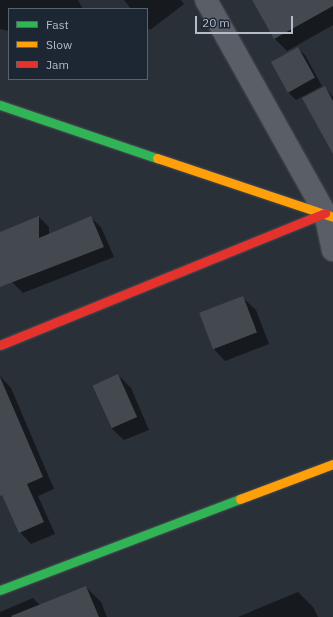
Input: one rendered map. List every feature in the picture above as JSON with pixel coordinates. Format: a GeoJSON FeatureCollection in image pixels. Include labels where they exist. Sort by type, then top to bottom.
{"type":"FeatureCollection","features":[{"type":"Feature","properties":{"kind":"street"},"geometry":{"type":"LineString","coordinates":[[206,0],[329,215],[333,250]]}},
{"type":"Feature","properties":{"kind":"street"},"geometry":{"type":"LineString","coordinates":[[0,105],[329,215]]}},
{"type":"Feature","properties":{"kind":"street"},"geometry":{"type":"LineString","coordinates":[[0,345],[329,215]]}},
{"type":"Feature","properties":{"kind":"street"},"geometry":{"type":"LineString","coordinates":[[0,590],[333,464]]}},
{"type":"Feature","properties":{"kind":"building"},"geometry":{"type":"Polygon","coordinates":[[[252,0],[333,0],[333,6],[274,39],[252,0]]]}},
{"type":"Feature","properties":{"kind":"building"},"geometry":{"type":"Polygon","coordinates":[[[298,47],[315,78],[288,93],[271,62],[298,47]]]}},
{"type":"Feature","properties":{"kind":"building"},"geometry":{"type":"Polygon","coordinates":[[[325,86],[333,101],[333,154],[302,98],[325,86]]]}},
{"type":"Feature","properties":{"kind":"building"},"geometry":{"type":"Polygon","coordinates":[[[39,216],[39,238],[91,216],[104,247],[0,287],[0,232],[39,216]]]}},
{"type":"Feature","properties":{"kind":"building"},"geometry":{"type":"Polygon","coordinates":[[[243,296],[257,332],[213,349],[199,313],[243,296]]]}},
{"type":"Feature","properties":{"kind":"building"},"geometry":{"type":"Polygon","coordinates":[[[118,374],[137,417],[112,428],[92,385],[118,374]]]}},
{"type":"Feature","properties":{"kind":"building"},"geometry":{"type":"Polygon","coordinates":[[[0,377],[43,477],[27,484],[44,522],[19,533],[2,495],[0,496],[0,377]]]}},
{"type":"Feature","properties":{"kind":"building"},"geometry":{"type":"Polygon","coordinates":[[[86,586],[99,617],[11,616],[86,586]]]}},
{"type":"Feature","properties":{"kind":"traffic: fast"},"geometry":{"type":"LineString","coordinates":[[0,105],[157,158]]}},
{"type":"Feature","properties":{"kind":"traffic: fast"},"geometry":{"type":"LineString","coordinates":[[0,590],[240,499]]}},
{"type":"Feature","properties":{"kind":"traffic: slow"},"geometry":{"type":"LineString","coordinates":[[157,158],[333,217]]}},
{"type":"Feature","properties":{"kind":"traffic: slow"},"geometry":{"type":"LineString","coordinates":[[240,499],[333,464]]}},
{"type":"Feature","properties":{"kind":"traffic: jam"},"geometry":{"type":"LineString","coordinates":[[0,345],[325,213]]}}]}
